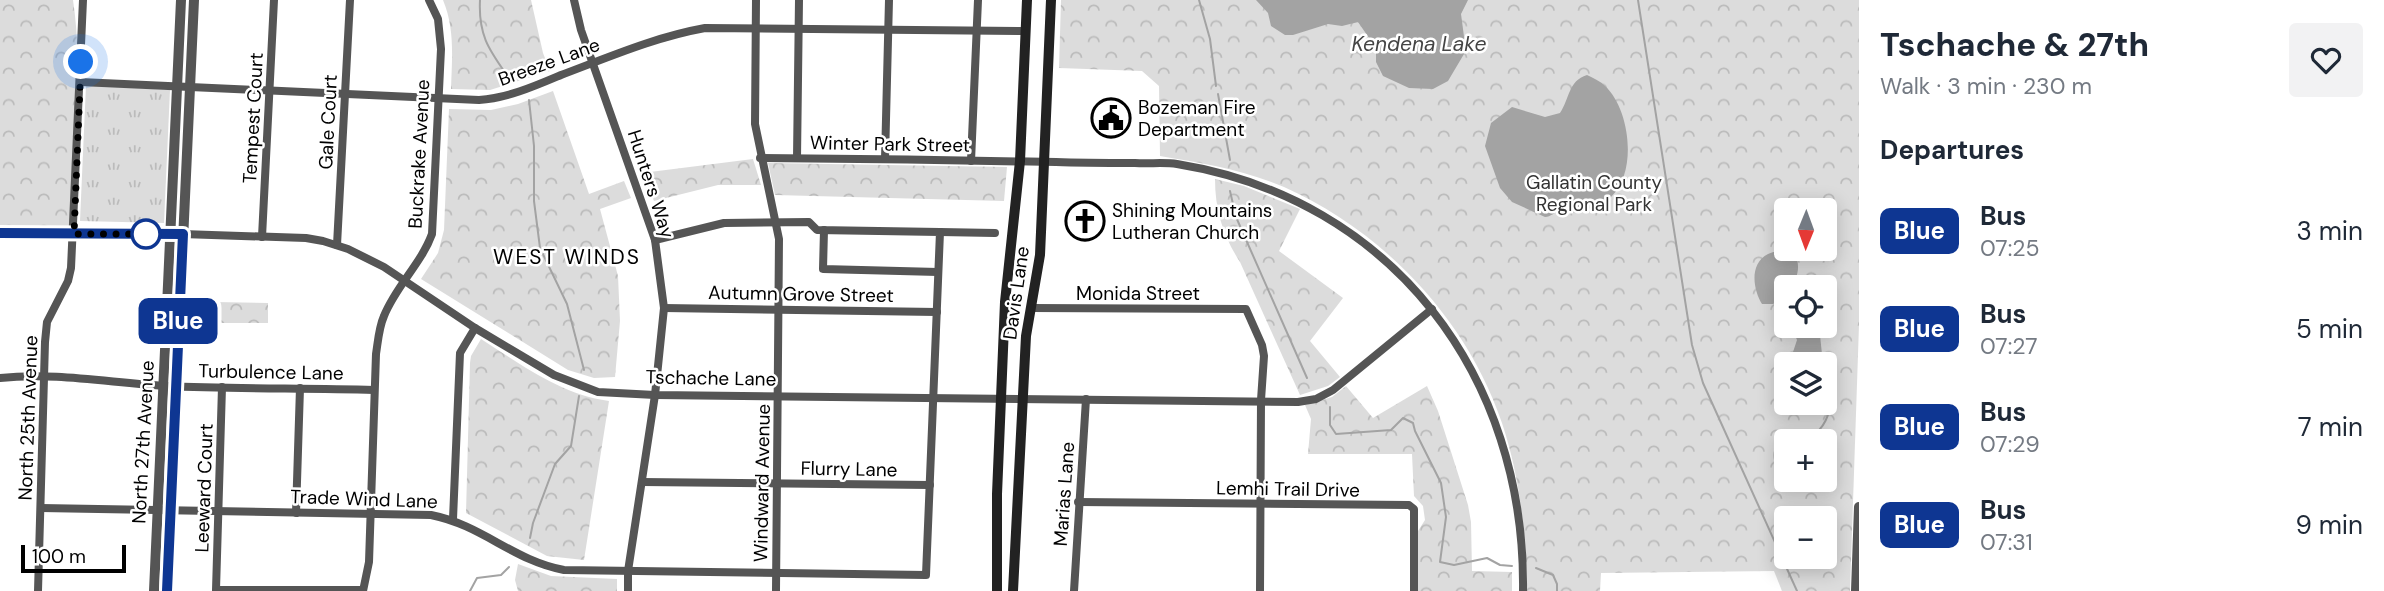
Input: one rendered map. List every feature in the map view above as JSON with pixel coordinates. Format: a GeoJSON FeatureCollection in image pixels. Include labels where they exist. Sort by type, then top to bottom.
{"type":"FeatureCollection","features":[{"type":"Feature","properties":{"kind":"main road","name":"Davis Lane"},"geometry":{"type":"LineString","coordinates":[[997,591],[997,494],[1007,264],[1020,161],[1027,0]]}},
{"type":"Feature","properties":{"kind":"main road","name":"Davis Lane"},"geometry":{"type":"LineString","coordinates":[[1013,591],[1023,397],[1031,308],[1040,255],[1051,0]]}},
{"type":"Feature","properties":{"kind":"street","name":"North 25th Avenue"},"geometry":{"type":"LineString","coordinates":[[38,591],[43,377],[47,321],[68,281],[74,234],[83,0]]}},
{"type":"Feature","properties":{"kind":"street","name":"North 27th Avenue"},"geometry":{"type":"LineString","coordinates":[[154,591],[181,0]]}},
{"type":"Feature","properties":{"kind":"street","name":"North 27th Avenue"},"geometry":{"type":"LineString","coordinates":[[167,591],[194,0]]}},
{"type":"Feature","properties":{"kind":"street","name":"Tempest Court"},"geometry":{"type":"LineString","coordinates":[[262,237],[274,0]]}},
{"type":"Feature","properties":{"kind":"street","name":"Gale Court"},"geometry":{"type":"LineString","coordinates":[[337,245],[350,0]]}},
{"type":"Feature","properties":{"kind":"street","name":"Buckrake Avenue"},"geometry":{"type":"LineString","coordinates":[[363,590],[369,562],[376,354],[383,317],[425,253],[432,234],[439,98],[439,34],[438,19],[429,0]]}},
{"type":"Feature","properties":{"kind":"street","name":"Hunters Way"},"geometry":{"type":"LineString","coordinates":[[574,0],[593,63],[655,240],[664,308],[656,395],[628,571],[628,591]]}},
{"type":"Feature","properties":{"kind":"street","name":"Windward Avenue"},"geometry":{"type":"LineString","coordinates":[[756,0],[755,124],[779,239],[776,591]]}},
{"type":"Feature","properties":{"kind":"street"},"geometry":{"type":"LineString","coordinates":[[797,158],[799,0]]}},
{"type":"Feature","properties":{"kind":"street"},"geometry":{"type":"LineString","coordinates":[[885,159],[889,0]]}},
{"type":"Feature","properties":{"kind":"street"},"geometry":{"type":"LineString","coordinates":[[971,161],[978,0]]}},
{"type":"Feature","properties":{"kind":"street","name":"Breeze Lane"},"geometry":{"type":"LineString","coordinates":[[80,82],[496,99],[673,34],[705,28],[1026,30]]}},
{"type":"Feature","properties":{"kind":"street","name":"Winter Park Street"},"geometry":{"type":"LineString","coordinates":[[760,158],[1175,164],[1238,178],[1290,199],[1349,232],[1386,260],[1413,287],[1432,309],[1473,370],[1499,428],[1516,495],[1523,591]]}},
{"type":"Feature","properties":{"kind":"street"},"geometry":{"type":"LineString","coordinates":[[655,240],[724,223],[809,222],[817,230],[995,233]]}},
{"type":"Feature","properties":{"kind":"street"},"geometry":{"type":"LineString","coordinates":[[824,230],[823,269],[939,272]]}},
{"type":"Feature","properties":{"kind":"street"},"geometry":{"type":"LineString","coordinates":[[930,485],[940,232]]}},
{"type":"Feature","properties":{"kind":"street","name":"Tschache Lane"},"geometry":{"type":"LineString","coordinates":[[0,233],[306,238],[337,245],[364,256],[475,328],[554,375],[598,392],[656,395],[1298,402],[1333,390],[1432,309]]}},
{"type":"Feature","properties":{"kind":"street","name":"Autumn Grove Street"},"geometry":{"type":"LineString","coordinates":[[664,308],[937,312]]}},
{"type":"Feature","properties":{"kind":"street","name":"Monida Street"},"geometry":{"type":"LineString","coordinates":[[1031,308],[1245,310],[1262,345],[1264,356],[1261,400]]}},
{"type":"Feature","properties":{"kind":"street"},"geometry":{"type":"LineString","coordinates":[[453,519],[460,353],[475,328]]}},
{"type":"Feature","properties":{"kind":"street","name":"Turbulence Lane"},"geometry":{"type":"LineString","coordinates":[[0,378],[43,377],[163,386],[374,390]]}},
{"type":"Feature","properties":{"kind":"street","name":"Leeward Court"},"geometry":{"type":"LineString","coordinates":[[216,590],[222,387]]}},
{"type":"Feature","properties":{"kind":"street"},"geometry":{"type":"LineString","coordinates":[[296,513],[300,388]]}},
{"type":"Feature","properties":{"kind":"street","name":"Marias Lane"},"geometry":{"type":"LineString","coordinates":[[1074,591],[1086,399]]}},
{"type":"Feature","properties":{"kind":"street"},"geometry":{"type":"LineString","coordinates":[[1260,591],[1261,400]]}},
{"type":"Feature","properties":{"kind":"street","name":"Flurry Lane"},"geometry":{"type":"LineString","coordinates":[[642,482],[930,485]]}},
{"type":"Feature","properties":{"kind":"street","name":"Trade Wind Lane"},"geometry":{"type":"LineString","coordinates":[[41,508],[431,515],[453,519],[545,566],[564,570],[926,575],[930,485]]}},
{"type":"Feature","properties":{"kind":"street","name":"Lemhi Trail Drive"},"geometry":{"type":"LineString","coordinates":[[1078,502],[1409,505],[1414,509],[1415,518],[1414,591]]}},
{"type":"Feature","properties":{"kind":"street"},"geometry":{"type":"LineString","coordinates":[[1856,591],[1859,507]]}},
{"type":"Feature","properties":{"kind":"street"},"geometry":{"type":"LineString","coordinates":[[216,590],[363,590]]}},
{"type":"Feature","properties":{"kind":"green space"},"geometry":{"type":"Polygon","coordinates":[[[0,0],[73,0],[78,85],[70,231],[0,230],[0,0]]]}},
{"type":"Feature","properties":{"kind":"green space"},"geometry":{"type":"Polygon","coordinates":[[[443,0],[531,0],[543,53],[550,71],[490,90],[451,89],[451,33],[443,0]]]}},
{"type":"Feature","properties":{"kind":"green space","name":"Gallatin County Regional Park"},"geometry":{"type":"Polygon","coordinates":[[[1061,0],[1859,0],[1859,325],[1850,591],[1782,591],[1774,571],[1601,573],[1600,591],[1527,591],[1521,506],[1508,443],[1487,385],[1444,314],[1417,282],[1387,254],[1355,228],[1320,206],[1269,181],[1207,164],[1160,156],[1159,86],[1142,71],[1059,68],[1061,0]]]}},
{"type":"Feature","properties":{"kind":"green space"},"geometry":{"type":"Polygon","coordinates":[[[86,85],[170,90],[164,223],[80,221],[86,85]]]}},
{"type":"Feature","properties":{"kind":"green space"},"geometry":{"type":"Polygon","coordinates":[[[553,91],[589,194],[624,181],[631,198],[600,209],[618,276],[620,321],[615,377],[594,378],[568,370],[421,279],[438,253],[444,230],[449,109],[491,110],[518,104],[553,91]]]}},
{"type":"Feature","properties":{"kind":"green space"},"geometry":{"type":"Polygon","coordinates":[[[753,159],[761,185],[718,185],[654,201],[642,173],[753,159]]]}},
{"type":"Feature","properties":{"kind":"green space"},"geometry":{"type":"Polygon","coordinates":[[[768,163],[1007,167],[1004,201],[775,195],[768,163]]]}},
{"type":"Feature","properties":{"kind":"green space"},"geometry":{"type":"Polygon","coordinates":[[[1215,179],[1244,186],[1300,209],[1279,251],[1343,298],[1310,341],[1340,377],[1328,386],[1300,395],[1225,232],[1218,212],[1215,179]]]}},
{"type":"Feature","properties":{"kind":"green space"},"geometry":{"type":"Polygon","coordinates":[[[215,302],[268,303],[268,323],[215,323],[215,302]]]}},
{"type":"Feature","properties":{"kind":"green space"},"geometry":{"type":"Polygon","coordinates":[[[481,339],[558,385],[609,401],[584,560],[547,556],[466,513],[470,363],[481,339]]]}},
{"type":"Feature","properties":{"kind":"green space"},"geometry":{"type":"Polygon","coordinates":[[[1346,386],[1373,418],[1427,386],[1438,411],[1468,505],[1472,571],[1512,572],[1512,591],[1417,591],[1418,531],[1425,520],[1423,506],[1414,496],[1412,454],[1308,454],[1311,419],[1305,405],[1332,397],[1346,386]]]}},
{"type":"Feature","properties":{"kind":"green space"},"geometry":{"type":"Polygon","coordinates":[[[518,564],[551,576],[617,579],[617,591],[518,591],[515,580],[518,564]]]}},
{"type":"Feature","properties":{"kind":"water","name":"Kendena Lake"},"geometry":{"type":"Polygon","coordinates":[[[1256,0],[1468,0],[1461,14],[1464,54],[1448,81],[1433,89],[1409,88],[1383,76],[1376,62],[1376,48],[1358,22],[1342,26],[1328,24],[1285,35],[1271,26],[1268,13],[1256,0]]]}},
{"type":"Feature","properties":{"kind":"water"},"geometry":{"type":"Polygon","coordinates":[[[1587,75],[1605,86],[1614,96],[1620,110],[1628,141],[1625,172],[1620,186],[1603,203],[1581,211],[1560,211],[1545,217],[1512,202],[1500,188],[1485,146],[1491,123],[1512,107],[1545,117],[1560,113],[1576,81],[1587,75]]]}},
{"type":"Feature","properties":{"kind":"water"},"geometry":{"type":"Polygon","coordinates":[[[1774,252],[1774,261],[1797,261],[1798,268],[1796,275],[1774,275],[1774,303],[1762,304],[1754,277],[1758,264],[1768,254],[1774,252]]]}},
{"type":"Feature","properties":{"kind":"water"},"geometry":{"type":"Polygon","coordinates":[[[1796,338],[1820,338],[1822,352],[1793,352],[1796,338]]]}},
{"type":"Feature","properties":{"kind":"waterway"},"geometry":{"type":"LineString","coordinates":[[480,0],[481,25],[487,44],[511,81]]}},
{"type":"Feature","properties":{"kind":"waterway"},"geometry":{"type":"LineString","coordinates":[[1199,0],[1210,39],[1216,86]]}},
{"type":"Feature","properties":{"kind":"waterway"},"geometry":{"type":"LineString","coordinates":[[1638,0],[1692,345],[1703,383],[1797,591]]}},
{"type":"Feature","properties":{"kind":"waterway"},"geometry":{"type":"LineString","coordinates":[[1218,94],[1230,160]]}},
{"type":"Feature","properties":{"kind":"waterway"},"geometry":{"type":"LineString","coordinates":[[529,100],[534,146],[534,201],[540,248],[567,304],[584,370]]}},
{"type":"Feature","properties":{"kind":"waterway"},"geometry":{"type":"LineString","coordinates":[[1230,191],[1236,217],[1307,378]]}},
{"type":"Feature","properties":{"kind":"waterway"},"geometry":{"type":"LineString","coordinates":[[530,538],[555,464],[571,446],[579,396]]}},
{"type":"Feature","properties":{"kind":"waterway"},"geometry":{"type":"LineString","coordinates":[[1330,407],[1330,425],[1336,434],[1391,430],[1403,418],[1413,423],[1441,483],[1446,517],[1440,562],[1454,565],[1487,558],[1500,565],[1512,566]]}},
{"type":"Feature","properties":{"kind":"waterway"},"geometry":{"type":"LineString","coordinates":[[1819,429],[1828,415]]}},
{"type":"Feature","properties":{"kind":"waterway"},"geometry":{"type":"LineString","coordinates":[[470,591],[477,578],[501,575],[509,567]]}},
{"type":"Feature","properties":{"kind":"waterway"},"geometry":{"type":"LineString","coordinates":[[1536,568],[1553,575],[1557,591]]}},
{"type":"Feature","properties":{"kind":"bus line","name":"Blue"},"geometry":{"type":"LineString","coordinates":[[0,233],[183,234],[167,591]]}},
{"type":"Feature","properties":{"kind":"place","name":"Bozeman Fire Department"},"geometry":{"type":"Point","coordinates":[1111,118]}},
{"type":"Feature","properties":{"kind":"place","name":"Shining Mountains Lutheran Church"},"geometry":{"type":"Point","coordinates":[1085,221]}},
{"type":"Feature","properties":{"kind":"district","name":"WEST WINDS"},"geometry":{"type":"Point","coordinates":[567,257]}},
{"type":"Feature","properties":{"kind":"route"},"geometry":{"type":"LineString","coordinates":[[81,62],[74,234],[146,234]]}}]}
